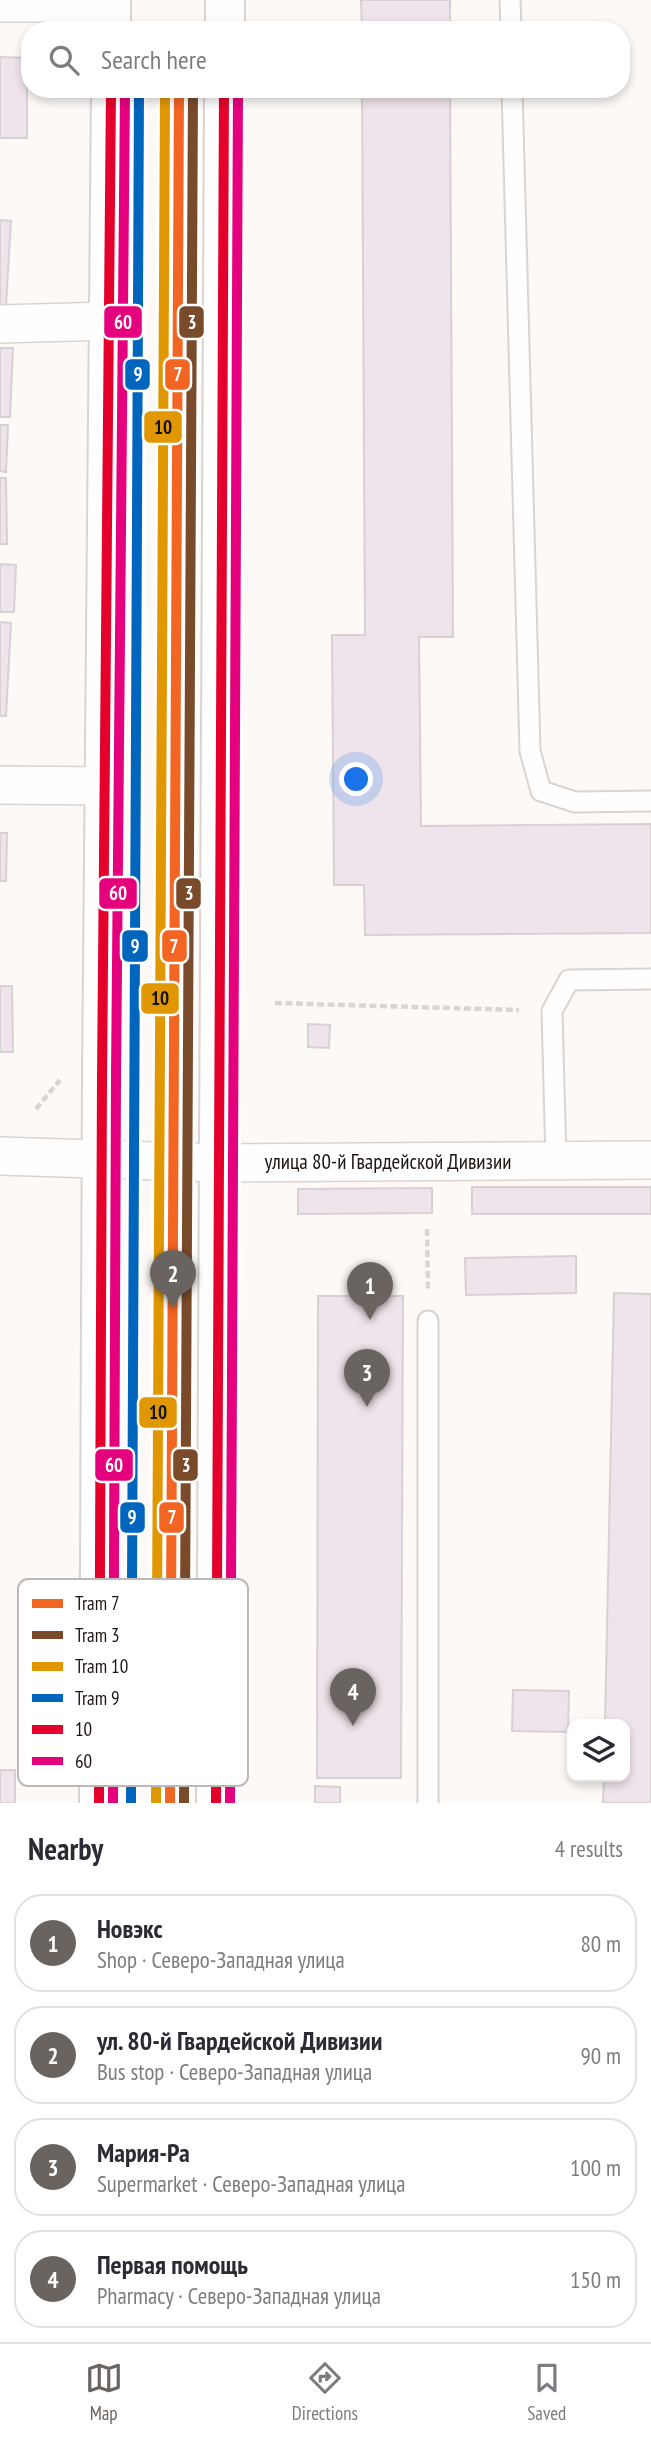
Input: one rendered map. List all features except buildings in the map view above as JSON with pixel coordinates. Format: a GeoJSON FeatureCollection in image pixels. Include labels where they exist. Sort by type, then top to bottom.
{"type":"FeatureCollection","features":[{"type":"Feature","properties":{"kind":"main road"},"geometry":{"type":"LineString","coordinates":[[225,0],[225,21]]}},
{"type":"Feature","properties":{"kind":"main road"},"geometry":{"type":"LineString","coordinates":[[100,1579],[111,98]]}},
{"type":"Feature","properties":{"kind":"main road"},"geometry":{"type":"LineString","coordinates":[[217,1579],[224,98]]}},
{"type":"Feature","properties":{"kind":"street"},"geometry":{"type":"LineString","coordinates":[[0,3],[111,11]]}},
{"type":"Feature","properties":{"kind":"street"},"geometry":{"type":"LineString","coordinates":[[0,324],[110,321]]}},
{"type":"Feature","properties":{"kind":"street"},"geometry":{"type":"LineString","coordinates":[[0,785],[105,786]]}},
{"type":"Feature","properties":{"kind":"street","name":"улица 80-й Гвардейской Дивизии"},"geometry":{"type":"LineString","coordinates":[[0,1156],[219,1163],[651,1160]]}},
{"type":"Feature","properties":{"kind":"lane"},"geometry":{"type":"LineString","coordinates":[[510,0],[511,21]]}},
{"type":"Feature","properties":{"kind":"lane"},"geometry":{"type":"LineString","coordinates":[[512,98],[530,751],[541,791],[575,802],[651,801]]}},
{"type":"Feature","properties":{"kind":"lane"},"geometry":{"type":"LineString","coordinates":[[556,1160],[552,1011],[569,980],[651,979]]}},
{"type":"Feature","properties":{"kind":"lane"},"geometry":{"type":"LineString","coordinates":[[428,1321],[428,1803]]}},
{"type":"Feature","properties":{"kind":"path"},"geometry":{"type":"LineString","coordinates":[[275,1003],[552,1011]]}},
{"type":"Feature","properties":{"kind":"path"},"geometry":{"type":"LineString","coordinates":[[427,1229],[428,1321]]}},
{"type":"Feature","properties":{"kind":"tram line","name":"9"},"geometry":{"type":"LineString","coordinates":[[132,1579],[139,98]]}},
{"type":"Feature","properties":{"kind":"tram line","name":"10"},"geometry":{"type":"LineString","coordinates":[[157,1579],[165,98]]}},
{"type":"Feature","properties":{"kind":"tram line","name":"7"},"geometry":{"type":"LineString","coordinates":[[171,1579],[179,98]]}},
{"type":"Feature","properties":{"kind":"tram line","name":"3"},"geometry":{"type":"LineString","coordinates":[[185,1579],[193,98]]}},
{"type":"Feature","properties":{"kind":"tram line","name":"9"},"geometry":{"type":"LineString","coordinates":[[131,1786],[131,1803]]}},
{"type":"Feature","properties":{"kind":"tram line","name":"10"},"geometry":{"type":"LineString","coordinates":[[156,1786],[156,1803]]}},
{"type":"Feature","properties":{"kind":"tram line","name":"7"},"geometry":{"type":"LineString","coordinates":[[170,1786],[170,1803]]}},
{"type":"Feature","properties":{"kind":"tram line","name":"3"},"geometry":{"type":"LineString","coordinates":[[184,1786],[184,1803]]}},
{"type":"Feature","properties":{"kind":"transit line","name":"10"},"geometry":{"type":"LineString","coordinates":[[100,1579],[111,98]]}},
{"type":"Feature","properties":{"kind":"transit line","name":"60"},"geometry":{"type":"LineString","coordinates":[[114,1579],[125,98]]}},
{"type":"Feature","properties":{"kind":"transit line","name":"10"},"geometry":{"type":"LineString","coordinates":[[217,1579],[224,98]]}},
{"type":"Feature","properties":{"kind":"transit line","name":"60"},"geometry":{"type":"LineString","coordinates":[[231,1579],[238,98]]}},
{"type":"Feature","properties":{"kind":"transit line","name":"10"},"geometry":{"type":"LineString","coordinates":[[99,1786],[99,1803]]}},
{"type":"Feature","properties":{"kind":"transit line","name":"60"},"geometry":{"type":"LineString","coordinates":[[113,1786],[113,1803]]}},
{"type":"Feature","properties":{"kind":"transit line","name":"10"},"geometry":{"type":"LineString","coordinates":[[216,1786],[216,1803]]}},
{"type":"Feature","properties":{"kind":"transit line","name":"60"},"geometry":{"type":"LineString","coordinates":[[230,1786],[230,1803]]}},
{"type":"Feature","properties":{"kind":"place","name":"ул. 80-й Гвардейской Дивизии"},"geometry":{"type":"Point","coordinates":[173,1308]}},
{"type":"Feature","properties":{"kind":"place","name":"Новэкс"},"geometry":{"type":"Point","coordinates":[370,1320]}},
{"type":"Feature","properties":{"kind":"place","name":"Мария-Ра"},"geometry":{"type":"Point","coordinates":[367,1407]}},
{"type":"Feature","properties":{"kind":"place","name":"Первая помощь"},"geometry":{"type":"Point","coordinates":[353,1726]}}]}
